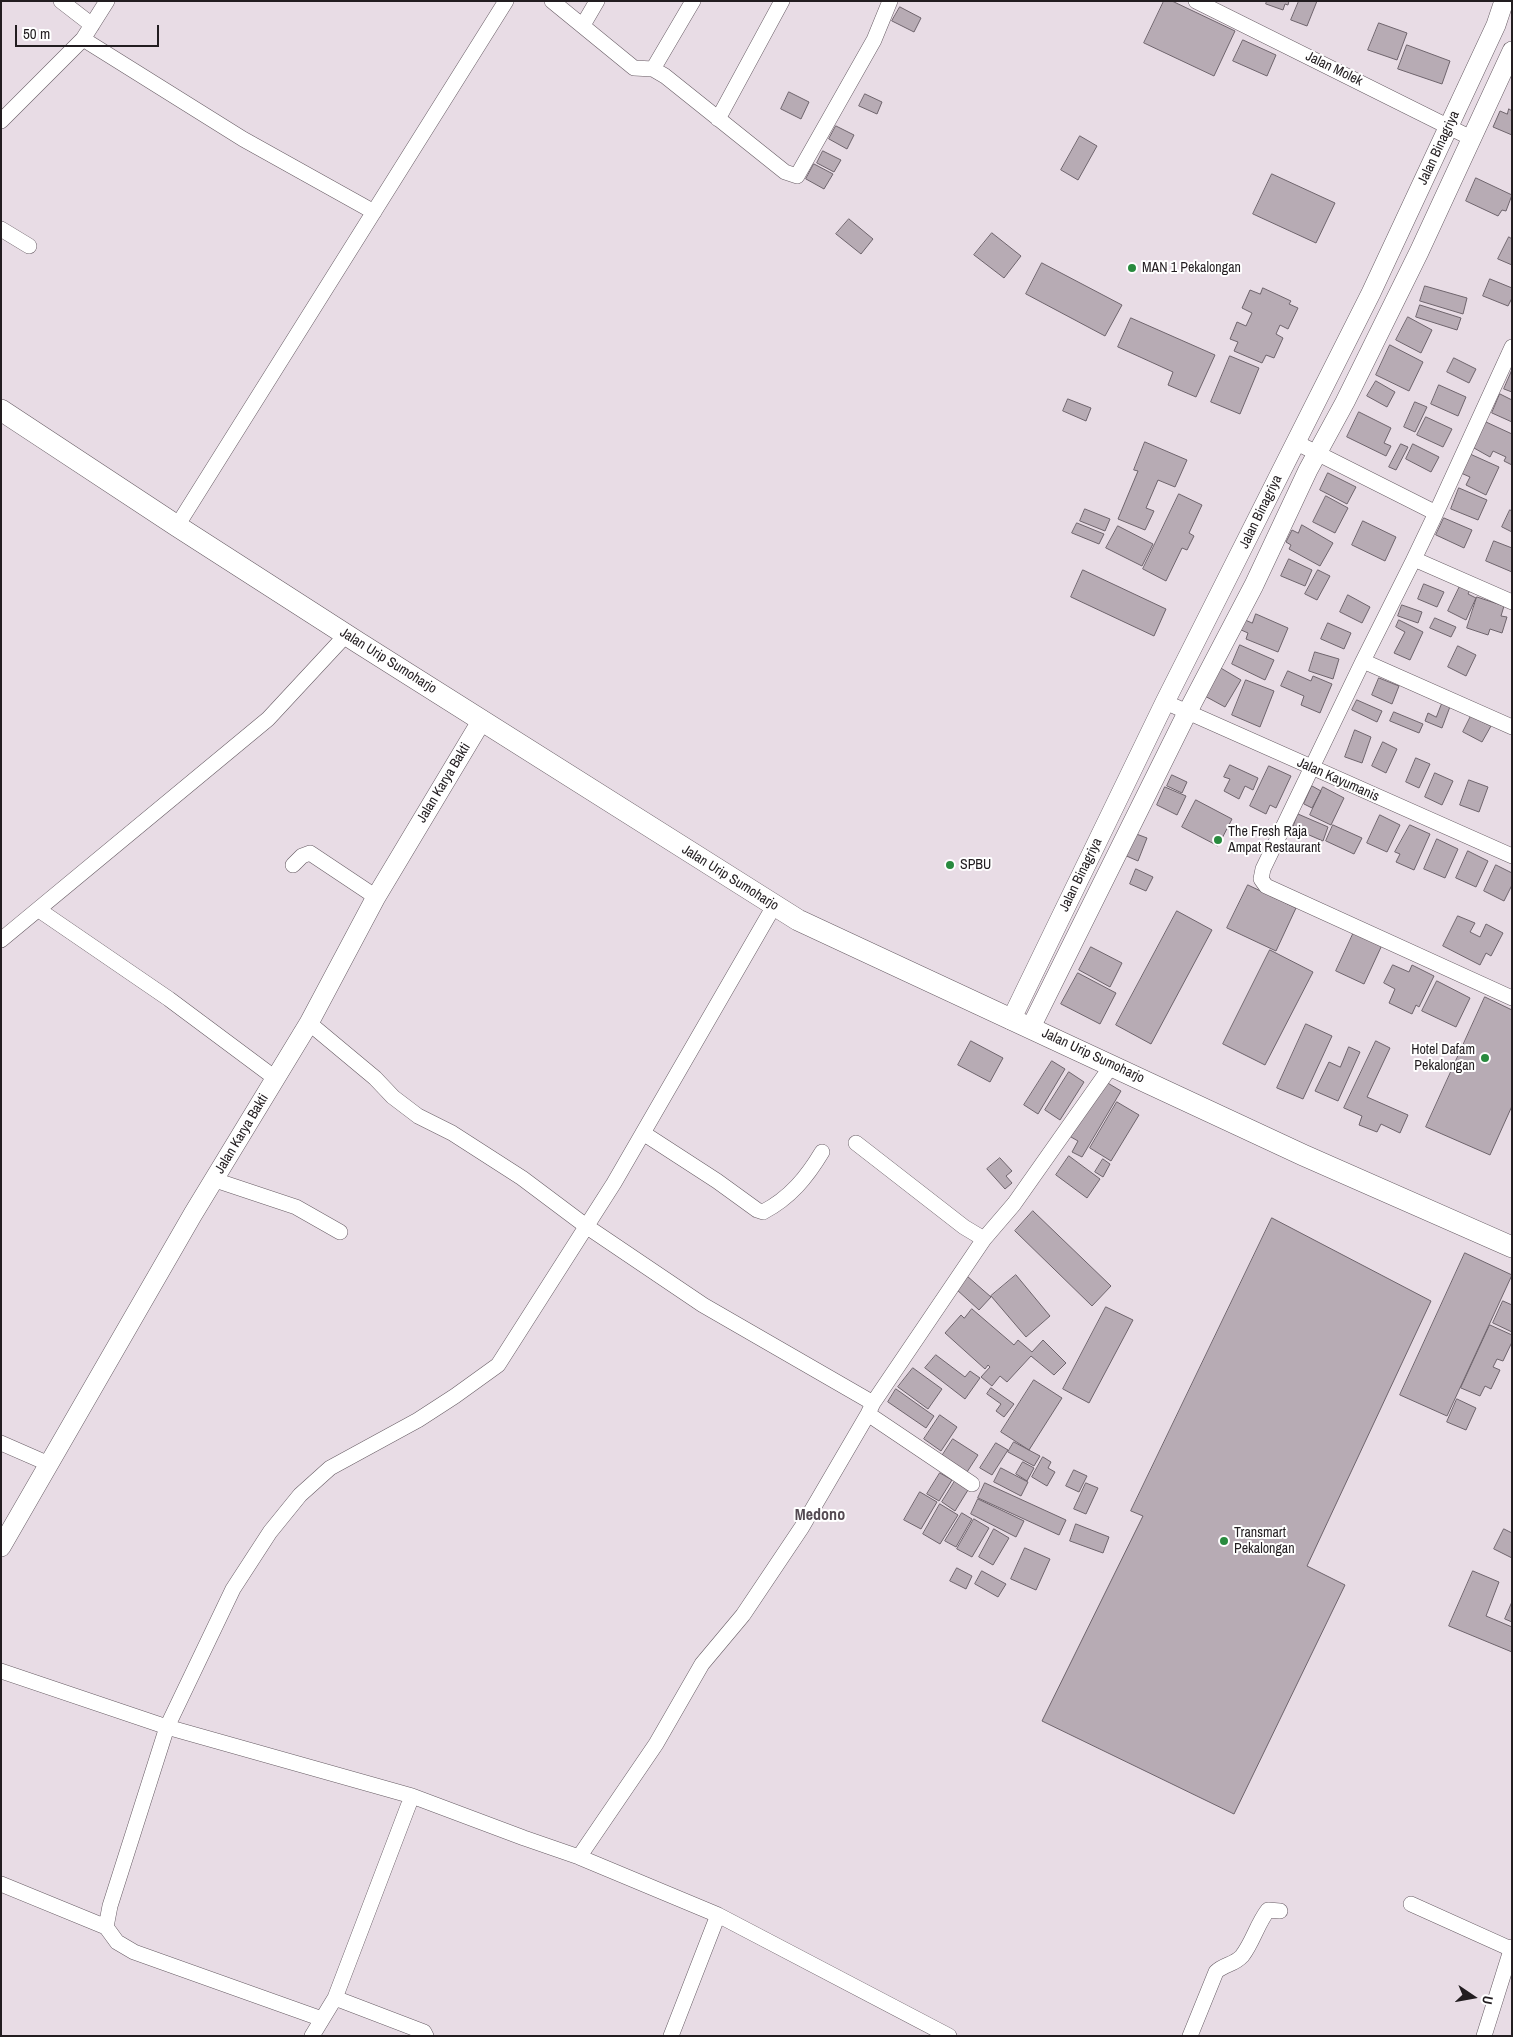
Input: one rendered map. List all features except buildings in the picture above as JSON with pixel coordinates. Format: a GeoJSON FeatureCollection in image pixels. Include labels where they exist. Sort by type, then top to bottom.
{"type":"FeatureCollection","features":[{"type":"Feature","properties":{"kind":"main road","name":"Jalan Urip Sumoharjo"},"geometry":{"type":"LineString","coordinates":[[1,410],[346,635],[774,906],[824,934],[1011,1020],[1031,1027],[1312,1159],[1512,1247]]}},
{"type":"Feature","properties":{"kind":"street"},"geometry":{"type":"LineString","coordinates":[[61,1],[92,25]]}},
{"type":"Feature","properties":{"kind":"street"},"geometry":{"type":"LineString","coordinates":[[1,121],[83,40],[107,1]]}},
{"type":"Feature","properties":{"kind":"street"},"geometry":{"type":"LineString","coordinates":[[177,526],[506,1]]}},
{"type":"Feature","properties":{"kind":"street"},"geometry":{"type":"LineString","coordinates":[[552,1],[634,68],[652,69],[665,76],[785,172],[797,176],[874,40],[890,1]]}},
{"type":"Feature","properties":{"kind":"street"},"geometry":{"type":"LineString","coordinates":[[583,25],[597,1]]}},
{"type":"Feature","properties":{"kind":"street"},"geometry":{"type":"LineString","coordinates":[[652,69],[693,1]]}},
{"type":"Feature","properties":{"kind":"street"},"geometry":{"type":"LineString","coordinates":[[718,119],[782,1]]}},
{"type":"Feature","properties":{"kind":"street","name":"Jalan Molek"},"geometry":{"type":"LineString","coordinates":[[1196,1],[1450,126],[1472,139]]}},
{"type":"Feature","properties":{"kind":"street","name":"Jalan Binagriya"},"geometry":{"type":"LineString","coordinates":[[1011,1020],[1165,702],[1232,571],[1294,442],[1371,293],[1450,126],[1496,25],[1504,1]]}},
{"type":"Feature","properties":{"kind":"street"},"geometry":{"type":"LineString","coordinates":[[83,40],[243,139],[374,212]]}},
{"type":"Feature","properties":{"kind":"street","name":"Jalan Binagriya"},"geometry":{"type":"LineString","coordinates":[[1031,1027],[1187,713],[1254,585],[1419,252],[1512,51]]}},
{"type":"Feature","properties":{"kind":"street"},"geometry":{"type":"LineString","coordinates":[[1,229],[29,246]]}},
{"type":"Feature","properties":{"kind":"street"},"geometry":{"type":"LineString","coordinates":[[1512,347],[1436,513],[1263,869],[1261,880],[1266,886],[1512,998]]}},
{"type":"Feature","properties":{"kind":"street"},"geometry":{"type":"LineString","coordinates":[[1294,442],[1436,513]]}},
{"type":"Feature","properties":{"kind":"street"},"geometry":{"type":"LineString","coordinates":[[1414,559],[1512,602]]}},
{"type":"Feature","properties":{"kind":"street"},"geometry":{"type":"LineString","coordinates":[[1232,571],[1254,585]]}},
{"type":"Feature","properties":{"kind":"street"},"geometry":{"type":"LineString","coordinates":[[1,940],[268,719],[346,635]]}},
{"type":"Feature","properties":{"kind":"street"},"geometry":{"type":"LineString","coordinates":[[1363,661],[1512,727]]}},
{"type":"Feature","properties":{"kind":"street","name":"Jalan Kayumanis"},"geometry":{"type":"LineString","coordinates":[[1165,702],[1512,856]]}},
{"type":"Feature","properties":{"kind":"street","name":"Jalan Karya Bakti"},"geometry":{"type":"LineString","coordinates":[[1,1547],[193,1214],[308,1023],[376,897],[482,720]]}},
{"type":"Feature","properties":{"kind":"street"},"geometry":{"type":"LineString","coordinates":[[1121,793],[1143,804]]}},
{"type":"Feature","properties":{"kind":"street"},"geometry":{"type":"LineString","coordinates":[[293,865],[302,856],[310,853],[376,897]]}},
{"type":"Feature","properties":{"kind":"street"},"geometry":{"type":"LineString","coordinates":[[106,1927],[110,1906],[167,1727],[233,1589],[270,1532],[300,1495],[330,1468],[418,1420],[498,1365],[644,1133],[774,906]]}},
{"type":"Feature","properties":{"kind":"street"},"geometry":{"type":"LineString","coordinates":[[39,910],[169,1000],[275,1078]]}},
{"type":"Feature","properties":{"kind":"street"},"geometry":{"type":"LineString","coordinates":[[308,1023],[375,1078],[393,1097],[418,1116],[452,1133],[522,1178],[586,1226],[703,1305],[871,1408],[972,1484]]}},
{"type":"Feature","properties":{"kind":"street"},"geometry":{"type":"LineString","coordinates":[[579,1856],[656,1744],[702,1664],[743,1615],[802,1527],[871,1408],[984,1239],[1014,1204],[1112,1065]]}},
{"type":"Feature","properties":{"kind":"street"},"geometry":{"type":"LineString","coordinates":[[644,1133],[757,1210],[763,1212],[791,1194],[822,1152]]}},
{"type":"Feature","properties":{"kind":"street"},"geometry":{"type":"LineString","coordinates":[[856,1143],[964,1227],[984,1239]]}},
{"type":"Feature","properties":{"kind":"street"},"geometry":{"type":"LineString","coordinates":[[215,1180],[296,1207],[340,1232]]}},
{"type":"Feature","properties":{"kind":"street"},"geometry":{"type":"LineString","coordinates":[[1,1443],[49,1464]]}},
{"type":"Feature","properties":{"kind":"street"},"geometry":{"type":"LineString","coordinates":[[1,1671],[167,1727],[412,1796],[524,1838],[579,1856],[718,1915],[949,2036]]}},
{"type":"Feature","properties":{"kind":"street"},"geometry":{"type":"LineString","coordinates":[[312,2036],[335,1998],[412,1796]]}},
{"type":"Feature","properties":{"kind":"street"},"geometry":{"type":"LineString","coordinates":[[1,1884],[106,1927],[118,1942],[140,1955],[322,2019]]}},
{"type":"Feature","properties":{"kind":"street"},"geometry":{"type":"LineString","coordinates":[[1412,1904],[1511,1948],[1484,2036]]}},
{"type":"Feature","properties":{"kind":"street"},"geometry":{"type":"LineString","coordinates":[[1190,2036],[1216,1972],[1221,1967],[1236,1963],[1244,1953],[1268,1910],[1280,1911]]}},
{"type":"Feature","properties":{"kind":"street"},"geometry":{"type":"LineString","coordinates":[[671,2036],[718,1915]]}},
{"type":"Feature","properties":{"kind":"street"},"geometry":{"type":"LineString","coordinates":[[335,1998],[424,2032],[426,2036]]}},
{"type":"Feature","properties":{"kind":"place","name":"MAN 1 Pekalongan"},"geometry":{"type":"Point","coordinates":[1132,268]}},
{"type":"Feature","properties":{"kind":"place","name":"The Fresh Raja Ampat Restaurant"},"geometry":{"type":"Point","coordinates":[1218,840]}},
{"type":"Feature","properties":{"kind":"place","name":"SPBU"},"geometry":{"type":"Point","coordinates":[950,865]}},
{"type":"Feature","properties":{"kind":"place","name":"Hotel Dafam Pekalongan"},"geometry":{"type":"Point","coordinates":[1485,1058]}},
{"type":"Feature","properties":{"kind":"place","name":"Transmart Pekalongan"},"geometry":{"type":"Point","coordinates":[1224,1541]}},
{"type":"Feature","properties":{"kind":"district","name":"Medono"},"geometry":{"type":"Point","coordinates":[820,1516]}}]}
